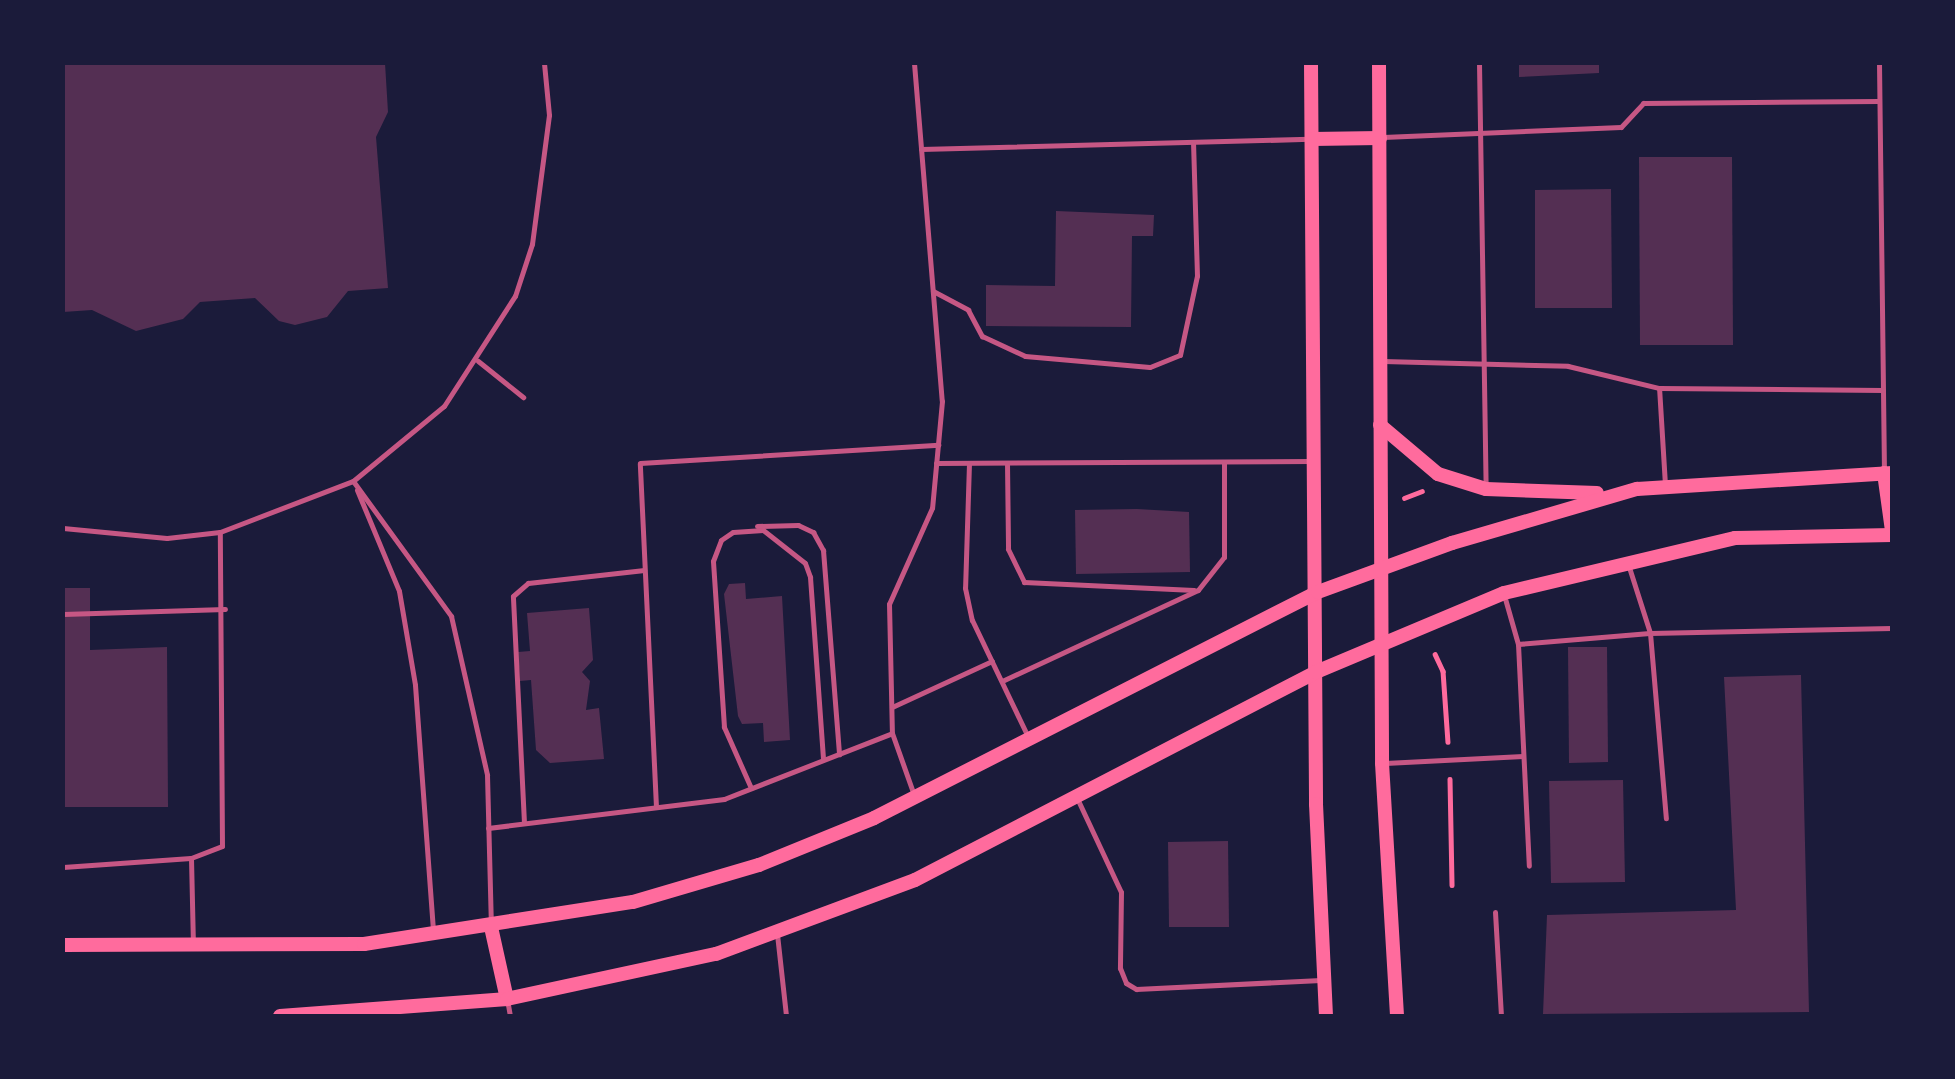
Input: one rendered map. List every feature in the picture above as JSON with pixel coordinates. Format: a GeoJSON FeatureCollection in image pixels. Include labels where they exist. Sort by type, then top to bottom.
{"type":"FeatureCollection","features":[{"type":"Feature","properties":{"kind":"main road"},"geometry":{"type":"LineString","coordinates":[[1311,63],[1318,461],[1316,672],[1326,1016]]}},
{"type":"Feature","properties":{"kind":"main road"},"geometry":{"type":"LineString","coordinates":[[1380,63],[1382,763],[1397,1016]]}},
{"type":"Feature","properties":{"kind":"main road"},"geometry":{"type":"LineString","coordinates":[[1312,139],[1380,138]]}},
{"type":"Feature","properties":{"kind":"main road"},"geometry":{"type":"LineString","coordinates":[[1380,425],[1438,474],[1486,489],[1619,493]]}},
{"type":"Feature","properties":{"kind":"main road"},"geometry":{"type":"LineString","coordinates":[[63,945],[364,944],[491,927],[634,902],[759,865],[915,798],[1318,592],[1380,569],[1619,493],[1665,485],[1888,473],[1892,533],[1735,538],[1627,561],[1504,593],[1380,641],[1316,672],[915,880],[777,934],[716,954],[507,999],[280,1016]]}},
{"type":"Feature","properties":{"kind":"main road"},"geometry":{"type":"LineString","coordinates":[[491,927],[507,999]]}},
{"type":"Feature","properties":{"kind":"lane"},"geometry":{"type":"LineString","coordinates":[[63,528],[167,538],[220,532],[353,481],[444,406],[478,361],[515,296],[532,244],[548,137],[544,63]]}},
{"type":"Feature","properties":{"kind":"lane"},"geometry":{"type":"LineString","coordinates":[[914,63],[942,401],[932,508],[889,604],[892,733],[915,798]]}},
{"type":"Feature","properties":{"kind":"lane"},"geometry":{"type":"LineString","coordinates":[[1479,63],[1486,489]]}},
{"type":"Feature","properties":{"kind":"lane"},"geometry":{"type":"LineString","coordinates":[[1879,63],[1883,390],[1888,473]]}},
{"type":"Feature","properties":{"kind":"lane"},"geometry":{"type":"LineString","coordinates":[[1380,138],[1621,127],[1643,103],[1880,101]]}},
{"type":"Feature","properties":{"kind":"lane"},"geometry":{"type":"LineString","coordinates":[[921,149],[1312,139]]}},
{"type":"Feature","properties":{"kind":"lane"},"geometry":{"type":"LineString","coordinates":[[933,291],[968,310],[982,337],[1025,356],[1150,367],[1180,355],[1197,276],[1193,142]]}},
{"type":"Feature","properties":{"kind":"lane"},"geometry":{"type":"LineString","coordinates":[[1883,359],[1892,359]]}},
{"type":"Feature","properties":{"kind":"lane"},"geometry":{"type":"LineString","coordinates":[[478,361],[523,397]]}},
{"type":"Feature","properties":{"kind":"lane"},"geometry":{"type":"LineString","coordinates":[[1380,361],[1568,366],[1659,388],[1883,390]]}},
{"type":"Feature","properties":{"kind":"lane"},"geometry":{"type":"LineString","coordinates":[[1659,388],[1665,485]]}},
{"type":"Feature","properties":{"kind":"lane"},"geometry":{"type":"LineString","coordinates":[[656,807],[640,463],[938,445]]}},
{"type":"Feature","properties":{"kind":"lane"},"geometry":{"type":"LineString","coordinates":[[936,463],[1318,461]]}},
{"type":"Feature","properties":{"kind":"lane"},"geometry":{"type":"LineString","coordinates":[[1002,681],[1198,590],[1224,557],[1223,462]]}},
{"type":"Feature","properties":{"kind":"lane"},"geometry":{"type":"LineString","coordinates":[[969,463],[965,588],[972,620],[1030,741]]}},
{"type":"Feature","properties":{"kind":"lane"},"geometry":{"type":"LineString","coordinates":[[1007,463],[1009,549],[1024,582],[1198,590]]}},
{"type":"Feature","properties":{"kind":"lane"},"geometry":{"type":"LineString","coordinates":[[353,481],[451,615],[487,775],[491,927]]}},
{"type":"Feature","properties":{"kind":"lane"},"geometry":{"type":"LineString","coordinates":[[353,481],[399,591],[415,685],[433,935]]}},
{"type":"Feature","properties":{"kind":"lane"},"geometry":{"type":"LineString","coordinates":[[751,788],[724,727],[713,561],[721,540],[748,528],[797,525],[813,532],[823,550],[839,754]]}},
{"type":"Feature","properties":{"kind":"lane"},"geometry":{"type":"LineString","coordinates":[[748,528],[785,546],[810,577],[824,760]]}},
{"type":"Feature","properties":{"kind":"lane"},"geometry":{"type":"LineString","coordinates":[[63,867],[191,858],[222,846],[225,609],[220,532]]}},
{"type":"Feature","properties":{"kind":"lane"},"geometry":{"type":"LineString","coordinates":[[1627,561],[1650,633],[1665,818]]}},
{"type":"Feature","properties":{"kind":"lane"},"geometry":{"type":"LineString","coordinates":[[524,823],[513,596],[528,583],[644,570]]}},
{"type":"Feature","properties":{"kind":"lane"},"geometry":{"type":"LineString","coordinates":[[1504,593],[1518,644],[1529,866]]}},
{"type":"Feature","properties":{"kind":"lane"},"geometry":{"type":"LineString","coordinates":[[63,614],[225,609]]}},
{"type":"Feature","properties":{"kind":"lane"},"geometry":{"type":"LineString","coordinates":[[1518,644],[1650,633],[1892,628]]}},
{"type":"Feature","properties":{"kind":"lane"},"geometry":{"type":"LineString","coordinates":[[892,706],[992,662]]}},
{"type":"Feature","properties":{"kind":"lane"},"geometry":{"type":"LineString","coordinates":[[488,828],[724,799],[892,733]]}},
{"type":"Feature","properties":{"kind":"lane"},"geometry":{"type":"LineString","coordinates":[[1382,763],[1523,756]]}},
{"type":"Feature","properties":{"kind":"lane"},"geometry":{"type":"LineString","coordinates":[[1076,796],[1116,875],[1120,968],[1132,988],[1324,980]]}},
{"type":"Feature","properties":{"kind":"lane"},"geometry":{"type":"LineString","coordinates":[[191,858],[194,946]]}},
{"type":"Feature","properties":{"kind":"lane"},"geometry":{"type":"LineString","coordinates":[[1496,912],[1501,1016]]}},
{"type":"Feature","properties":{"kind":"lane"},"geometry":{"type":"LineString","coordinates":[[777,934],[786,1016]]}},
{"type":"Feature","properties":{"kind":"lane"},"geometry":{"type":"LineString","coordinates":[[507,999],[510,1016]]}},
{"type":"Feature","properties":{"kind":"building"},"geometry":{"type":"Polygon","coordinates":[[[63,63],[385,63],[388,112],[376,137],[388,288],[348,291],[327,317],[295,325],[279,321],[255,298],[200,302],[183,319],[136,331],[92,310],[63,312],[63,63]]]}},
{"type":"Feature","properties":{"kind":"building"},"geometry":{"type":"Polygon","coordinates":[[[1519,63],[1599,63],[1599,73],[1519,77],[1519,63]]]}},
{"type":"Feature","properties":{"kind":"building"},"geometry":{"type":"Polygon","coordinates":[[[1639,157],[1732,157],[1733,345],[1640,345],[1639,157]]]}},
{"type":"Feature","properties":{"kind":"building"},"geometry":{"type":"Polygon","coordinates":[[[1611,189],[1612,308],[1535,308],[1535,190],[1611,189]]]}},
{"type":"Feature","properties":{"kind":"building"},"geometry":{"type":"Polygon","coordinates":[[[1056,211],[1154,215],[1153,236],[1132,236],[1131,327],[986,326],[986,285],[1055,286],[1056,211]]]}},
{"type":"Feature","properties":{"kind":"building"},"geometry":{"type":"Polygon","coordinates":[[[1075,510],[1189,512],[1190,572],[1076,574],[1075,510]]]}},
{"type":"Feature","properties":{"kind":"building"},"geometry":{"type":"Polygon","coordinates":[[[745,583],[746,599],[782,596],[790,740],[764,742],[763,723],[742,724],[738,716],[724,594],[729,584],[745,583]]]}},
{"type":"Feature","properties":{"kind":"building"},"geometry":{"type":"Polygon","coordinates":[[[63,588],[90,588],[90,650],[167,647],[168,807],[63,807],[63,588]]]}},
{"type":"Feature","properties":{"kind":"building"},"geometry":{"type":"Polygon","coordinates":[[[589,608],[593,660],[582,672],[590,681],[586,710],[599,708],[604,759],[550,763],[536,750],[531,680],[520,681],[518,652],[530,651],[527,613],[589,608]]]}},
{"type":"Feature","properties":{"kind":"building"},"geometry":{"type":"Polygon","coordinates":[[[1568,647],[1607,647],[1608,762],[1569,763],[1568,647]]]}},
{"type":"Feature","properties":{"kind":"building"},"geometry":{"type":"Polygon","coordinates":[[[1801,675],[1809,1012],[1543,1014],[1547,915],[1736,910],[1724,677],[1801,675]]]}},
{"type":"Feature","properties":{"kind":"building"},"geometry":{"type":"Polygon","coordinates":[[[1623,780],[1625,882],[1551,883],[1549,781],[1623,780]]]}},
{"type":"Feature","properties":{"kind":"building"},"geometry":{"type":"Polygon","coordinates":[[[1228,841],[1229,927],[1169,927],[1168,842],[1228,841]]]}}]}
